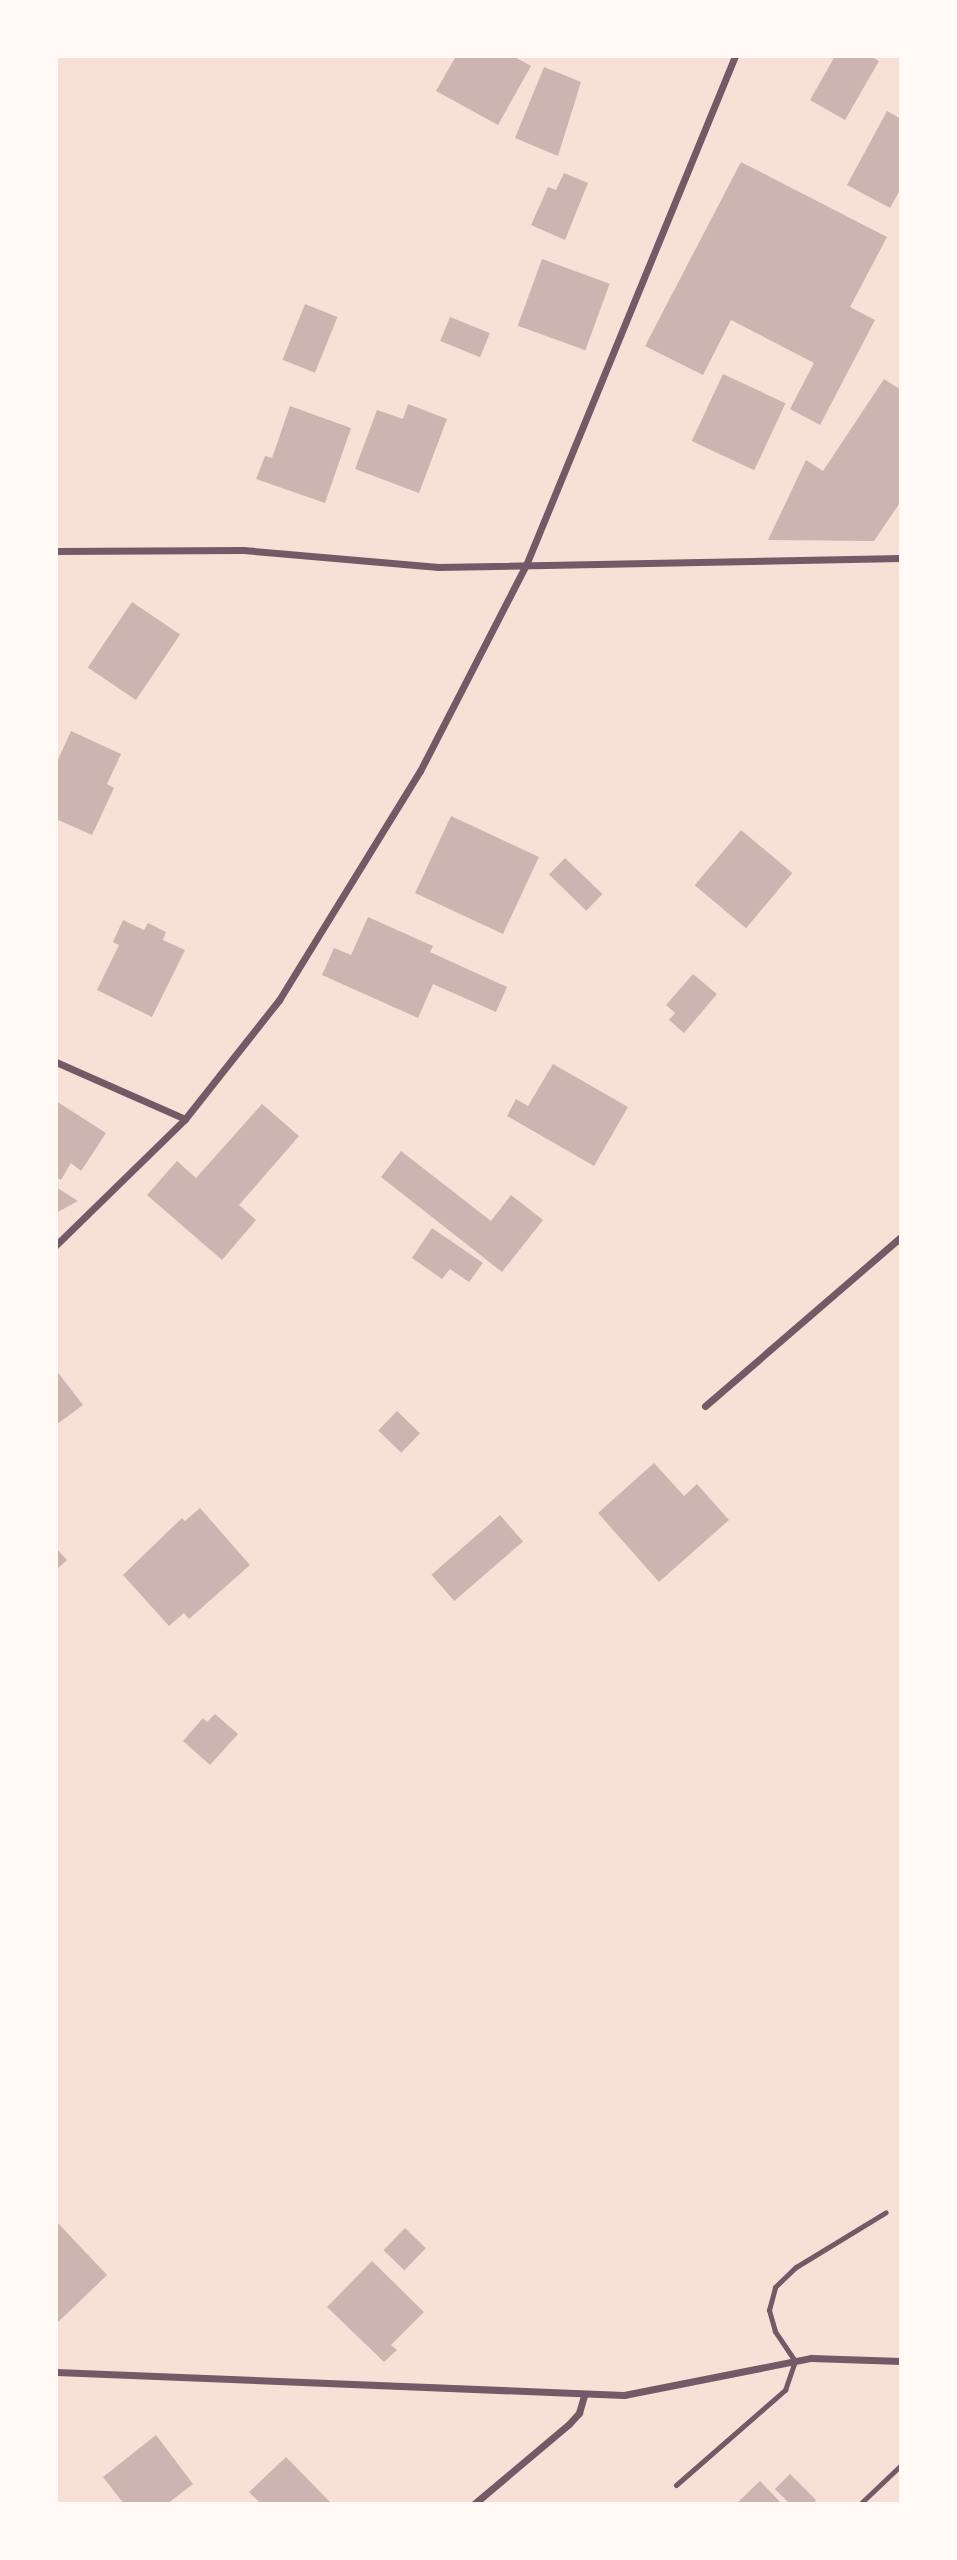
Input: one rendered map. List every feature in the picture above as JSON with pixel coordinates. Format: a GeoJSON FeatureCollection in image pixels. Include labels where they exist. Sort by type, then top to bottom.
{"type":"FeatureCollection","features":[{"type":"Feature","properties":{"kind":"street"},"geometry":{"type":"LineString","coordinates":[[56,1245],[186,1119],[293,977],[420,771],[526,565],[734,58],[724,56]]}},
{"type":"Feature","properties":{"kind":"street"},"geometry":{"type":"LineString","coordinates":[[56,551],[243,550],[438,567],[901,558]]}},
{"type":"Feature","properties":{"kind":"street"},"geometry":{"type":"LineString","coordinates":[[56,1062],[186,1119]]}},
{"type":"Feature","properties":{"kind":"street"},"geometry":{"type":"LineString","coordinates":[[705,1406],[901,1237]]}},
{"type":"Feature","properties":{"kind":"street"},"geometry":{"type":"LineString","coordinates":[[56,2372],[584,2395],[658,2391],[796,2361],[845,2356],[901,2361]]}},
{"type":"Feature","properties":{"kind":"street"},"geometry":{"type":"LineString","coordinates":[[474,2504],[569,2424],[579,2413],[584,2395]]}},
{"type":"Feature","properties":{"kind":"lane"},"geometry":{"type":"LineString","coordinates":[[676,2485],[785,2390],[796,2361],[775,2331],[769,2310],[775,2287],[796,2267],[886,2212]]}},
{"type":"Feature","properties":{"kind":"lane"},"geometry":{"type":"LineString","coordinates":[[860,2504],[901,2465]]}},
{"type":"Feature","properties":{"kind":"building"},"geometry":{"type":"Polygon","coordinates":[[[456,56],[513,56],[531,66],[498,125],[436,91],[456,56]]]}},
{"type":"Feature","properties":{"kind":"building"},"geometry":{"type":"Polygon","coordinates":[[[835,56],[870,56],[879,61],[845,120],[810,100],[835,56]]]}},
{"type":"Feature","properties":{"kind":"building"},"geometry":{"type":"Polygon","coordinates":[[[544,67],[581,82],[558,156],[515,138],[544,67]]]}},
{"type":"Feature","properties":{"kind":"building"},"geometry":{"type":"Polygon","coordinates":[[[887,111],[901,119],[901,188],[890,208],[847,185],[887,111]]]}},
{"type":"Feature","properties":{"kind":"building"},"geometry":{"type":"Polygon","coordinates":[[[741,162],[887,237],[850,307],[875,320],[820,425],[790,409],[814,363],[731,320],[703,375],[645,346],[741,162]]]}},
{"type":"Feature","properties":{"kind":"building"},"geometry":{"type":"Polygon","coordinates":[[[564,173],[588,183],[565,240],[531,225],[548,187],[556,190],[564,173]]]}},
{"type":"Feature","properties":{"kind":"building"},"geometry":{"type":"Polygon","coordinates":[[[542,259],[610,284],[585,350],[518,326],[542,259]]]}},
{"type":"Feature","properties":{"kind":"building"},"geometry":{"type":"Polygon","coordinates":[[[305,304],[337,317],[315,373],[283,360],[305,304]]]}},
{"type":"Feature","properties":{"kind":"building"},"geometry":{"type":"Polygon","coordinates":[[[450,317],[490,333],[480,357],[440,341],[450,317]]]}},
{"type":"Feature","properties":{"kind":"building"},"geometry":{"type":"Polygon","coordinates":[[[723,374],[786,403],[754,470],[692,441],[723,374]]]}},
{"type":"Feature","properties":{"kind":"building"},"geometry":{"type":"Polygon","coordinates":[[[884,379],[901,390],[901,501],[874,541],[768,540],[806,460],[823,471],[884,379]]]}},
{"type":"Feature","properties":{"kind":"building"},"geometry":{"type":"Polygon","coordinates":[[[408,404],[447,419],[419,493],[355,469],[377,410],[403,419],[408,404]]]}},
{"type":"Feature","properties":{"kind":"building"},"geometry":{"type":"Polygon","coordinates":[[[290,406],[351,428],[325,503],[256,479],[265,456],[272,458],[290,406]]]}},
{"type":"Feature","properties":{"kind":"building"},"geometry":{"type":"Polygon","coordinates":[[[132,602],[180,634],[136,700],[88,667],[132,602]]]}},
{"type":"Feature","properties":{"kind":"building"},"geometry":{"type":"Polygon","coordinates":[[[71,731],[121,754],[107,784],[114,788],[92,835],[56,819],[56,764],[71,731]]]}},
{"type":"Feature","properties":{"kind":"building"},"geometry":{"type":"Polygon","coordinates":[[[451,816],[539,857],[503,934],[415,893],[451,816]]]}},
{"type":"Feature","properties":{"kind":"building"},"geometry":{"type":"Polygon","coordinates":[[[741,830],[792,873],[746,928],[695,885],[741,830]]]}},
{"type":"Feature","properties":{"kind":"building"},"geometry":{"type":"Polygon","coordinates":[[[565,858],[602,894],[586,911],[549,875],[565,858]]]}},
{"type":"Feature","properties":{"kind":"building"},"geometry":{"type":"Polygon","coordinates":[[[368,917],[433,946],[430,952],[507,987],[496,1012],[433,984],[418,1018],[322,975],[334,948],[351,955],[368,917]]]}},
{"type":"Feature","properties":{"kind":"building"},"geometry":{"type":"Polygon","coordinates":[[[123,920],[144,930],[148,923],[166,932],[163,940],[185,950],[152,1017],[97,990],[119,945],[113,942],[123,920]]]}},
{"type":"Feature","properties":{"kind":"building"},"geometry":{"type":"Polygon","coordinates":[[[693,974],[717,994],[684,1033],[669,1020],[675,1013],[666,1005],[693,974]]]}},
{"type":"Feature","properties":{"kind":"building"},"geometry":{"type":"Polygon","coordinates":[[[553,1064],[628,1107],[594,1166],[507,1116],[516,1099],[528,1106],[553,1064]]]}},
{"type":"Feature","properties":{"kind":"building"},"geometry":{"type":"Polygon","coordinates":[[[56,1101],[106,1133],[81,1171],[71,1163],[61,1180],[56,1177],[56,1101]]]}},
{"type":"Feature","properties":{"kind":"building"},"geometry":{"type":"Polygon","coordinates":[[[262,1104],[299,1136],[239,1205],[256,1220],[222,1260],[147,1195],[177,1161],[196,1178],[262,1104]]]}},
{"type":"Feature","properties":{"kind":"building"},"geometry":{"type":"Polygon","coordinates":[[[401,1151],[491,1221],[511,1195],[543,1220],[502,1272],[381,1177],[401,1151]]]}},
{"type":"Feature","properties":{"kind":"building"},"geometry":{"type":"Polygon","coordinates":[[[56,1187],[78,1201],[56,1213],[56,1187]]]}},
{"type":"Feature","properties":{"kind":"building"},"geometry":{"type":"Polygon","coordinates":[[[432,1228],[483,1263],[469,1282],[450,1269],[442,1279],[412,1258],[432,1228]]]}},
{"type":"Feature","properties":{"kind":"building"},"geometry":{"type":"Polygon","coordinates":[[[56,1370],[83,1405],[56,1425],[56,1370]]]}},
{"type":"Feature","properties":{"kind":"building"},"geometry":{"type":"Polygon","coordinates":[[[397,1411],[420,1433],[401,1453],[378,1430],[397,1411]]]}},
{"type":"Feature","properties":{"kind":"building"},"geometry":{"type":"Polygon","coordinates":[[[654,1463],[684,1496],[697,1484],[729,1520],[659,1582],[598,1513],[654,1463]]]}},
{"type":"Feature","properties":{"kind":"building"},"geometry":{"type":"Polygon","coordinates":[[[200,1508],[250,1565],[189,1619],[184,1613],[169,1626],[123,1575],[182,1518],[185,1521],[200,1508]]]}},
{"type":"Feature","properties":{"kind":"building"},"geometry":{"type":"Polygon","coordinates":[[[500,1515],[523,1541],[454,1601],[431,1575],[500,1515]]]}},
{"type":"Feature","properties":{"kind":"building"},"geometry":{"type":"Polygon","coordinates":[[[56,1548],[67,1560],[56,1570],[56,1548]]]}},
{"type":"Feature","properties":{"kind":"building"},"geometry":{"type":"Polygon","coordinates":[[[215,1714],[238,1734],[210,1765],[183,1741],[203,1718],[207,1722],[215,1714]]]}},
{"type":"Feature","properties":{"kind":"building"},"geometry":{"type":"Polygon","coordinates":[[[56,2221],[107,2275],[56,2324],[56,2221]]]}},
{"type":"Feature","properties":{"kind":"building"},"geometry":{"type":"Polygon","coordinates":[[[405,2228],[426,2248],[404,2270],[383,2250],[405,2228]]]}},
{"type":"Feature","properties":{"kind":"building"},"geometry":{"type":"Polygon","coordinates":[[[372,2261],[424,2312],[391,2345],[397,2350],[384,2362],[327,2307],[372,2261]]]}},
{"type":"Feature","properties":{"kind":"building"},"geometry":{"type":"Polygon","coordinates":[[[156,2435],[193,2484],[167,2504],[124,2504],[103,2477],[156,2435]]]}},
{"type":"Feature","properties":{"kind":"building"},"geometry":{"type":"Polygon","coordinates":[[[286,2457],[332,2504],[261,2504],[249,2492],[286,2457]]]}},
{"type":"Feature","properties":{"kind":"building"},"geometry":{"type":"Polygon","coordinates":[[[790,2474],[816,2500],[812,2504],[790,2504],[775,2489],[790,2474]]]}},
{"type":"Feature","properties":{"kind":"building"},"geometry":{"type":"Polygon","coordinates":[[[760,2481],[782,2504],[736,2504],[760,2481]]]}}]}
